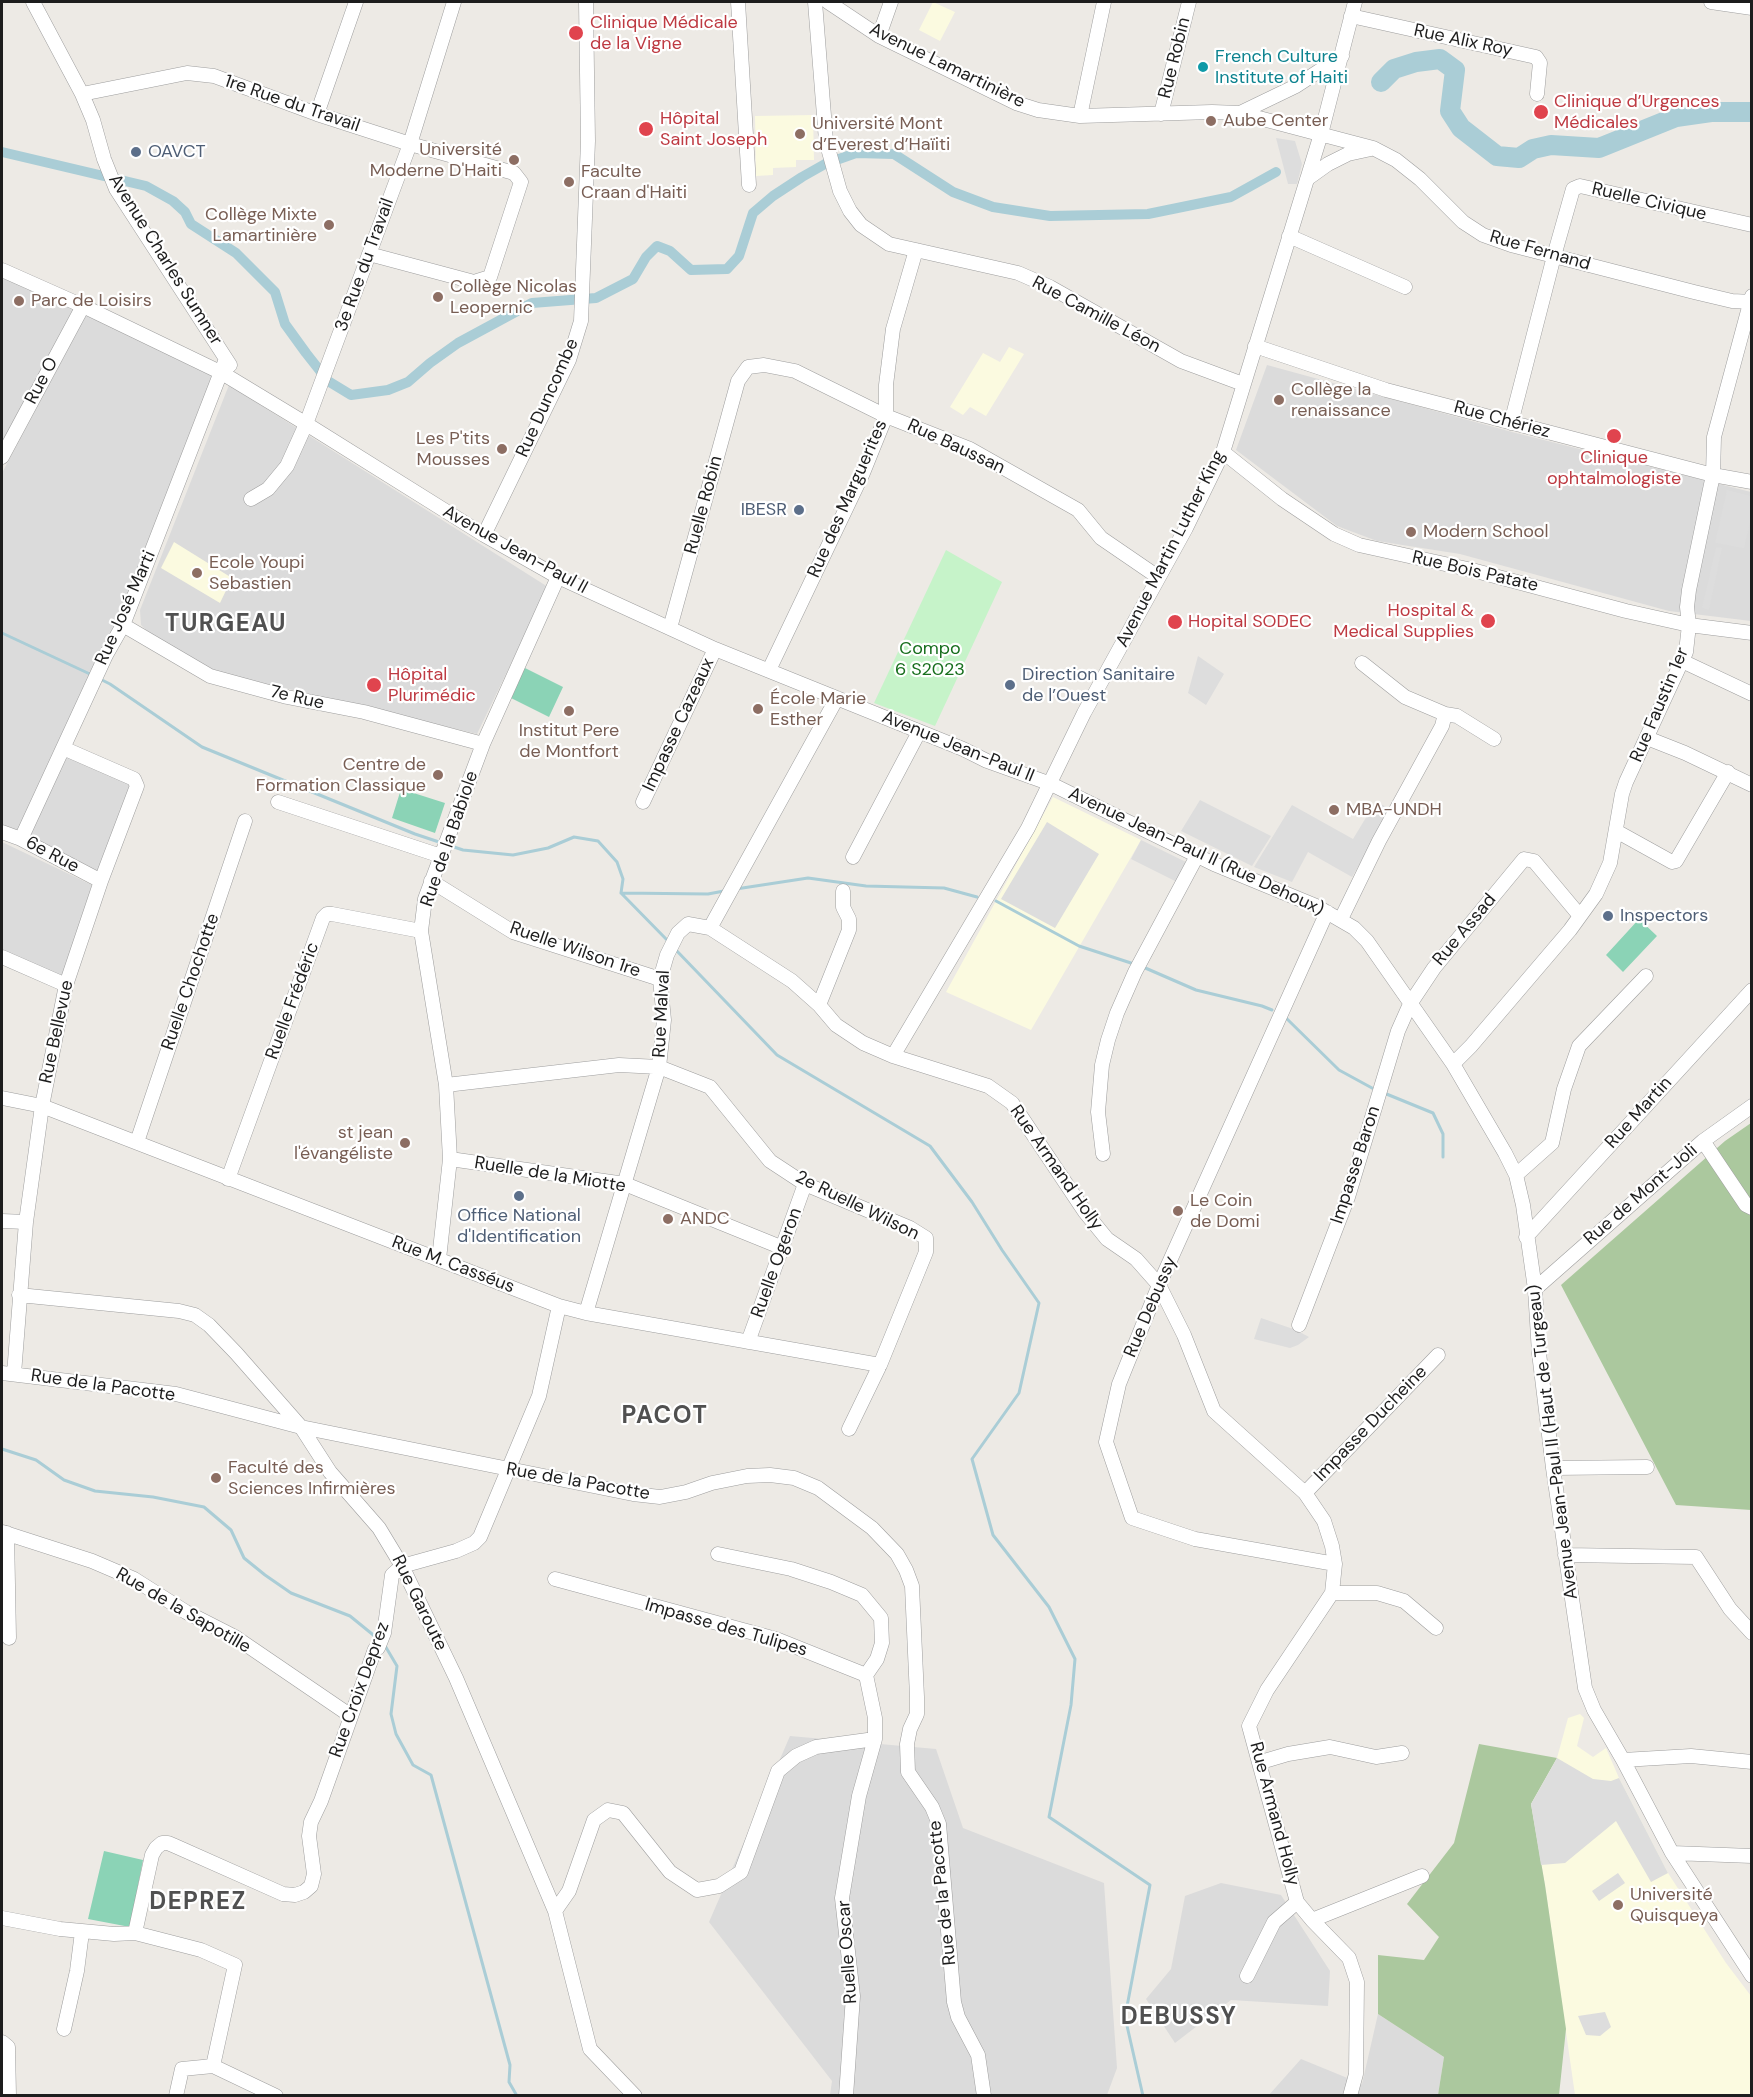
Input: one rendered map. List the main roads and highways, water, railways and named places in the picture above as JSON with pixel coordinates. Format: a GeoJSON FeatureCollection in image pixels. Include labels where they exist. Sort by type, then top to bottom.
{"type":"FeatureCollection","features":[{"type":"Feature","properties":{"kind":"waterway"},"geometry":{"type":"LineString","coordinates":[[1381,82],[1394,69],[1416,62],[1440,59],[1455,70],[1450,111],[1461,128],[1497,156],[1519,158],[1533,149],[1551,145],[1599,148],[1676,117],[1711,112],[1752,112]]}},
{"type":"Feature","properties":{"kind":"waterway"},"geometry":{"type":"LineString","coordinates":[[2,152],[146,186],[173,201],[185,212],[191,224],[236,253],[275,292],[285,324],[306,353],[328,381],[351,395],[388,390],[408,382],[458,343],[532,303],[596,298],[633,279],[646,257],[657,246],[670,251],[691,270],[727,269],[739,256],[753,213],[773,196],[802,177],[825,164],[856,153],[894,154],[953,192],[993,207],[1050,216],[1148,214],[1231,197],[1276,172]]}},
{"type":"Feature","properties":{"kind":"waterway"},"geometry":{"type":"LineString","coordinates":[[2,633],[92,675]]}},
{"type":"Feature","properties":{"kind":"waterway"},"geometry":{"type":"LineString","coordinates":[[100,679],[202,747],[442,843]]}},
{"type":"Feature","properties":{"kind":"waterway"},"geometry":{"type":"LineString","coordinates":[[451,846],[463,850],[513,855],[548,848],[574,837],[598,841],[617,862],[623,879],[621,893]]}},
{"type":"Feature","properties":{"kind":"waterway"},"geometry":{"type":"LineString","coordinates":[[736,889],[808,878],[866,886],[944,888],[977,897]]}},
{"type":"Feature","properties":{"kind":"waterway"},"geometry":{"type":"LineString","coordinates":[[621,893],[708,894],[724,891]]}},
{"type":"Feature","properties":{"kind":"waterway"},"geometry":{"type":"LineString","coordinates":[[621,893],[669,942]]}},
{"type":"Feature","properties":{"kind":"waterway"},"geometry":{"type":"LineString","coordinates":[[996,901],[1079,946],[1134,964]]}},
{"type":"Feature","properties":{"kind":"waterway"},"geometry":{"type":"LineString","coordinates":[[675,949],[777,1055],[930,1146],[972,1202],[1039,1303],[1019,1393],[972,1459],[993,1535],[1049,1607],[1075,1659],[1071,1705],[1049,1817],[1150,1885],[1125,2017],[1143,2096]]}},
{"type":"Feature","properties":{"kind":"waterway"},"geometry":{"type":"LineString","coordinates":[[1143,967],[1196,990],[1272,1010]]}},
{"type":"Feature","properties":{"kind":"waterway"},"geometry":{"type":"LineString","coordinates":[[1285,1017],[1339,1070],[1372,1088]]}},
{"type":"Feature","properties":{"kind":"waterway"},"geometry":{"type":"LineString","coordinates":[[1384,1093],[1433,1113],[1443,1134],[1443,1157]]}},
{"type":"Feature","properties":{"kind":"waterway"},"geometry":{"type":"LineString","coordinates":[[2,1449],[36,1460],[64,1480],[95,1491],[153,1497],[204,1507],[231,1530],[244,1558],[265,1575],[291,1593],[350,1616],[377,1638]]}},
{"type":"Feature","properties":{"kind":"waterway"},"geometry":{"type":"LineString","coordinates":[[384,1644],[397,1666],[391,1714],[396,1734],[413,1765],[431,1775],[510,2065],[509,2082],[517,2096]]}},
{"type":"Feature","properties":{"kind":"place","name":"Clinique Médicale de la Vigne"},"geometry":{"type":"Point","coordinates":[576,33]}},
{"type":"Feature","properties":{"kind":"place","name":"French Culture Institute of Haiti"},"geometry":{"type":"Point","coordinates":[1203,67]}},
{"type":"Feature","properties":{"kind":"place","name":"Clinique d’Urgences Médicales"},"geometry":{"type":"Point","coordinates":[1541,112]}},
{"type":"Feature","properties":{"kind":"place","name":"Aube Center"},"geometry":{"type":"Point","coordinates":[1211,121]}},
{"type":"Feature","properties":{"kind":"place","name":"Hôpital Saint Joseph"},"geometry":{"type":"Point","coordinates":[646,129]}},
{"type":"Feature","properties":{"kind":"place","name":"Université Mont d’Everest d’Haïiti"},"geometry":{"type":"Point","coordinates":[800,134]}},
{"type":"Feature","properties":{"kind":"place","name":"OAVCT"},"geometry":{"type":"Point","coordinates":[136,152]}},
{"type":"Feature","properties":{"kind":"place","name":"Université Moderne D'Haiti"},"geometry":{"type":"Point","coordinates":[514,160]}},
{"type":"Feature","properties":{"kind":"place","name":"Faculte Craan d'Haiti"},"geometry":{"type":"Point","coordinates":[569,182]}},
{"type":"Feature","properties":{"kind":"place","name":"Collège Mixte Lamartinière"},"geometry":{"type":"Point","coordinates":[329,225]}},
{"type":"Feature","properties":{"kind":"place","name":"Collège Nicolas Leopernic"},"geometry":{"type":"Point","coordinates":[438,297]}},
{"type":"Feature","properties":{"kind":"place","name":"Parc de Loisirs"},"geometry":{"type":"Point","coordinates":[19,301]}},
{"type":"Feature","properties":{"kind":"place","name":"Collège la renaissance"},"geometry":{"type":"Point","coordinates":[1279,400]}},
{"type":"Feature","properties":{"kind":"place","name":"Clinique ophtalmologiste"},"geometry":{"type":"Point","coordinates":[1614,436]}},
{"type":"Feature","properties":{"kind":"place","name":"Les P'tits Mousses"},"geometry":{"type":"Point","coordinates":[502,449]}},
{"type":"Feature","properties":{"kind":"place","name":"IBESR"},"geometry":{"type":"Point","coordinates":[799,510]}},
{"type":"Feature","properties":{"kind":"place","name":"Modern School"},"geometry":{"type":"Point","coordinates":[1411,532]}},
{"type":"Feature","properties":{"kind":"place","name":"Ecole Youpi Sebastien"},"geometry":{"type":"Point","coordinates":[197,573]}},
{"type":"Feature","properties":{"kind":"place","name":"Hospital & Medical Supplies"},"geometry":{"type":"Point","coordinates":[1488,621]}},
{"type":"Feature","properties":{"kind":"place","name":"Hopital SODEC"},"geometry":{"type":"Point","coordinates":[1175,622]}},
{"type":"Feature","properties":{"kind":"place","name":"Hôpital Plurimédic"},"geometry":{"type":"Point","coordinates":[374,685]}},
{"type":"Feature","properties":{"kind":"place","name":"Direction Sanitaire de l’Ouest"},"geometry":{"type":"Point","coordinates":[1010,685]}},
{"type":"Feature","properties":{"kind":"place","name":"École Marie Esther"},"geometry":{"type":"Point","coordinates":[758,709]}},
{"type":"Feature","properties":{"kind":"place","name":"Institut Pere de Montfort"},"geometry":{"type":"Point","coordinates":[569,711]}},
{"type":"Feature","properties":{"kind":"place","name":"Centre de Formation Classique"},"geometry":{"type":"Point","coordinates":[438,775]}},
{"type":"Feature","properties":{"kind":"place","name":"MBA-UNDH"},"geometry":{"type":"Point","coordinates":[1334,810]}},
{"type":"Feature","properties":{"kind":"place","name":"Inspectors"},"geometry":{"type":"Point","coordinates":[1608,916]}},
{"type":"Feature","properties":{"kind":"place","name":"st jean l'évangéliste"},"geometry":{"type":"Point","coordinates":[405,1143]}},
{"type":"Feature","properties":{"kind":"place","name":"Office National d'Identification"},"geometry":{"type":"Point","coordinates":[519,1196]}},
{"type":"Feature","properties":{"kind":"place","name":"Le Coin de Domi"},"geometry":{"type":"Point","coordinates":[1178,1211]}},
{"type":"Feature","properties":{"kind":"place","name":"ANDC"},"geometry":{"type":"Point","coordinates":[668,1219]}},
{"type":"Feature","properties":{"kind":"place","name":"Faculté des Sciences Infirmières"},"geometry":{"type":"Point","coordinates":[216,1478]}},
{"type":"Feature","properties":{"kind":"place","name":"Université Quisqueya"},"geometry":{"type":"Point","coordinates":[1618,1905]}},
{"type":"Feature","properties":{"kind":"district","name":"TURGEAU"},"geometry":{"type":"Point","coordinates":[226,625]}},
{"type":"Feature","properties":{"kind":"district","name":"PACOT"},"geometry":{"type":"Point","coordinates":[665,1417]}},
{"type":"Feature","properties":{"kind":"district","name":"DEPREZ"},"geometry":{"type":"Point","coordinates":[198,1903]}},
{"type":"Feature","properties":{"kind":"district","name":"DEBUSSY"},"geometry":{"type":"Point","coordinates":[1179,2018]}},
{"type":"Feature","properties":{"kind":"park label","name":"Compo 6 S2023"},"geometry":{"type":"Point","coordinates":[930,659]}}]}
